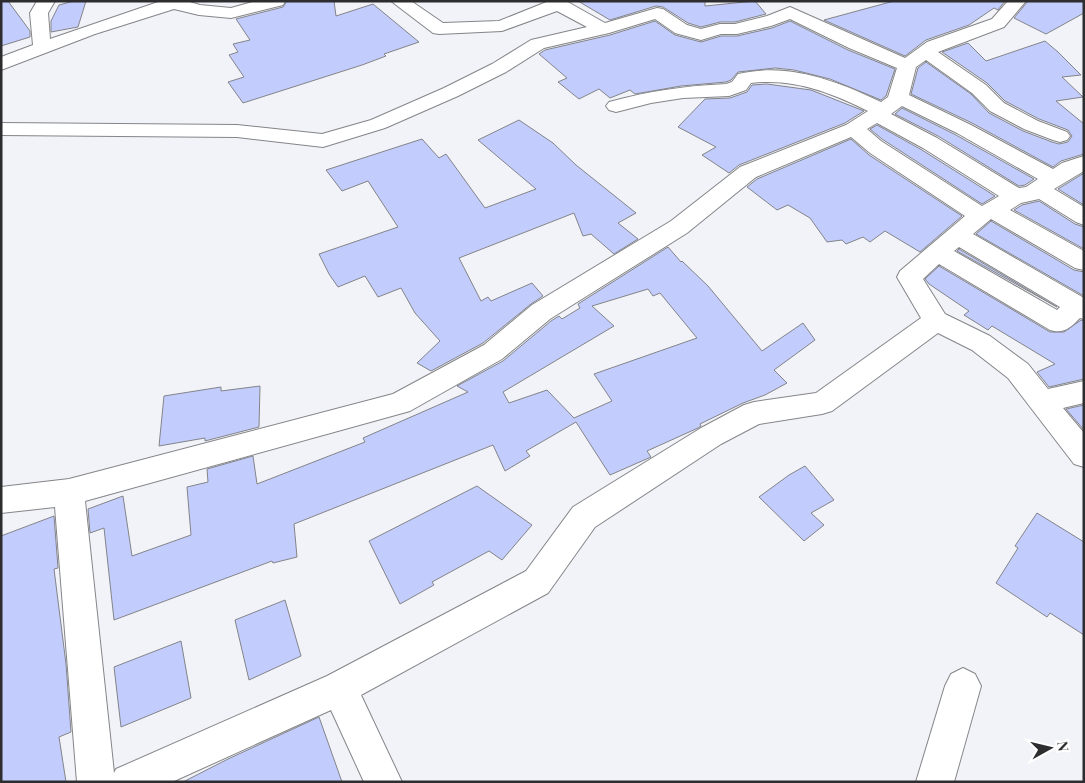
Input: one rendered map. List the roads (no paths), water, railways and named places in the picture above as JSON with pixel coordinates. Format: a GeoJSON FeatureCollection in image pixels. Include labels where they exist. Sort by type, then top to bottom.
{"type":"FeatureCollection","features":[{"type":"Feature","properties":{"kind":"street"},"geometry":{"type":"LineString","coordinates":[[42,48],[39,13],[46,1]]}},
{"type":"Feature","properties":{"kind":"street"},"geometry":{"type":"LineString","coordinates":[[1,64],[89,30],[173,3],[199,10],[231,13],[278,1]]}},
{"type":"Feature","properties":{"kind":"street"},"geometry":{"type":"LineString","coordinates":[[399,1],[439,29],[502,26],[561,2],[603,29]]}},
{"type":"Feature","properties":{"kind":"street"},"geometry":{"type":"LineString","coordinates":[[1,500],[68,492],[400,403],[493,352],[541,312],[679,227],[748,172],[853,129],[886,107],[917,59],[934,46],[998,23],[1018,1]]}},
{"type":"Feature","properties":{"kind":"street"},"geometry":{"type":"LineString","coordinates":[[1,129],[237,131],[323,141],[378,124],[452,92],[499,68],[538,44],[603,29],[652,7],[680,29],[701,35],[772,21],[785,7],[856,44],[917,59],[979,89],[997,107],[1031,125],[1060,136]]}},
{"type":"Feature","properties":{"kind":"street"},"geometry":{"type":"LineString","coordinates":[[616,106],[650,97],[683,92],[729,90],[739,86],[746,78],[776,75],[795,76],[971,133],[1035,188]]}},
{"type":"Feature","properties":{"kind":"street"},"geometry":{"type":"LineString","coordinates":[[886,107],[930,143],[1035,188],[1084,217]]}},
{"type":"Feature","properties":{"kind":"street"},"geometry":{"type":"LineString","coordinates":[[853,129],[862,134],[872,146],[986,213],[1084,262]]}},
{"type":"Feature","properties":{"kind":"street"},"geometry":{"type":"LineString","coordinates":[[1084,163],[1070,168],[986,213],[957,235],[909,277],[936,321],[981,343],[1018,371],[1084,454]]}},
{"type":"Feature","properties":{"kind":"street"},"geometry":{"type":"LineString","coordinates":[[937,252],[1059,323],[1080,308],[957,235]]}},
{"type":"Feature","properties":{"kind":"street"},"geometry":{"type":"LineString","coordinates":[[129,782],[339,688],[537,582],[584,517],[711,436],[754,413],[822,403],[936,321]]}},
{"type":"Feature","properties":{"kind":"street"},"geometry":{"type":"LineString","coordinates":[[1042,401],[1084,392]]}},
{"type":"Feature","properties":{"kind":"street"},"geometry":{"type":"LineString","coordinates":[[68,492],[96,782]]}},
{"type":"Feature","properties":{"kind":"street"},"geometry":{"type":"LineString","coordinates":[[935,782],[963,686]]}},
{"type":"Feature","properties":{"kind":"street"},"geometry":{"type":"LineString","coordinates":[[339,688],[383,782]]}}]}
